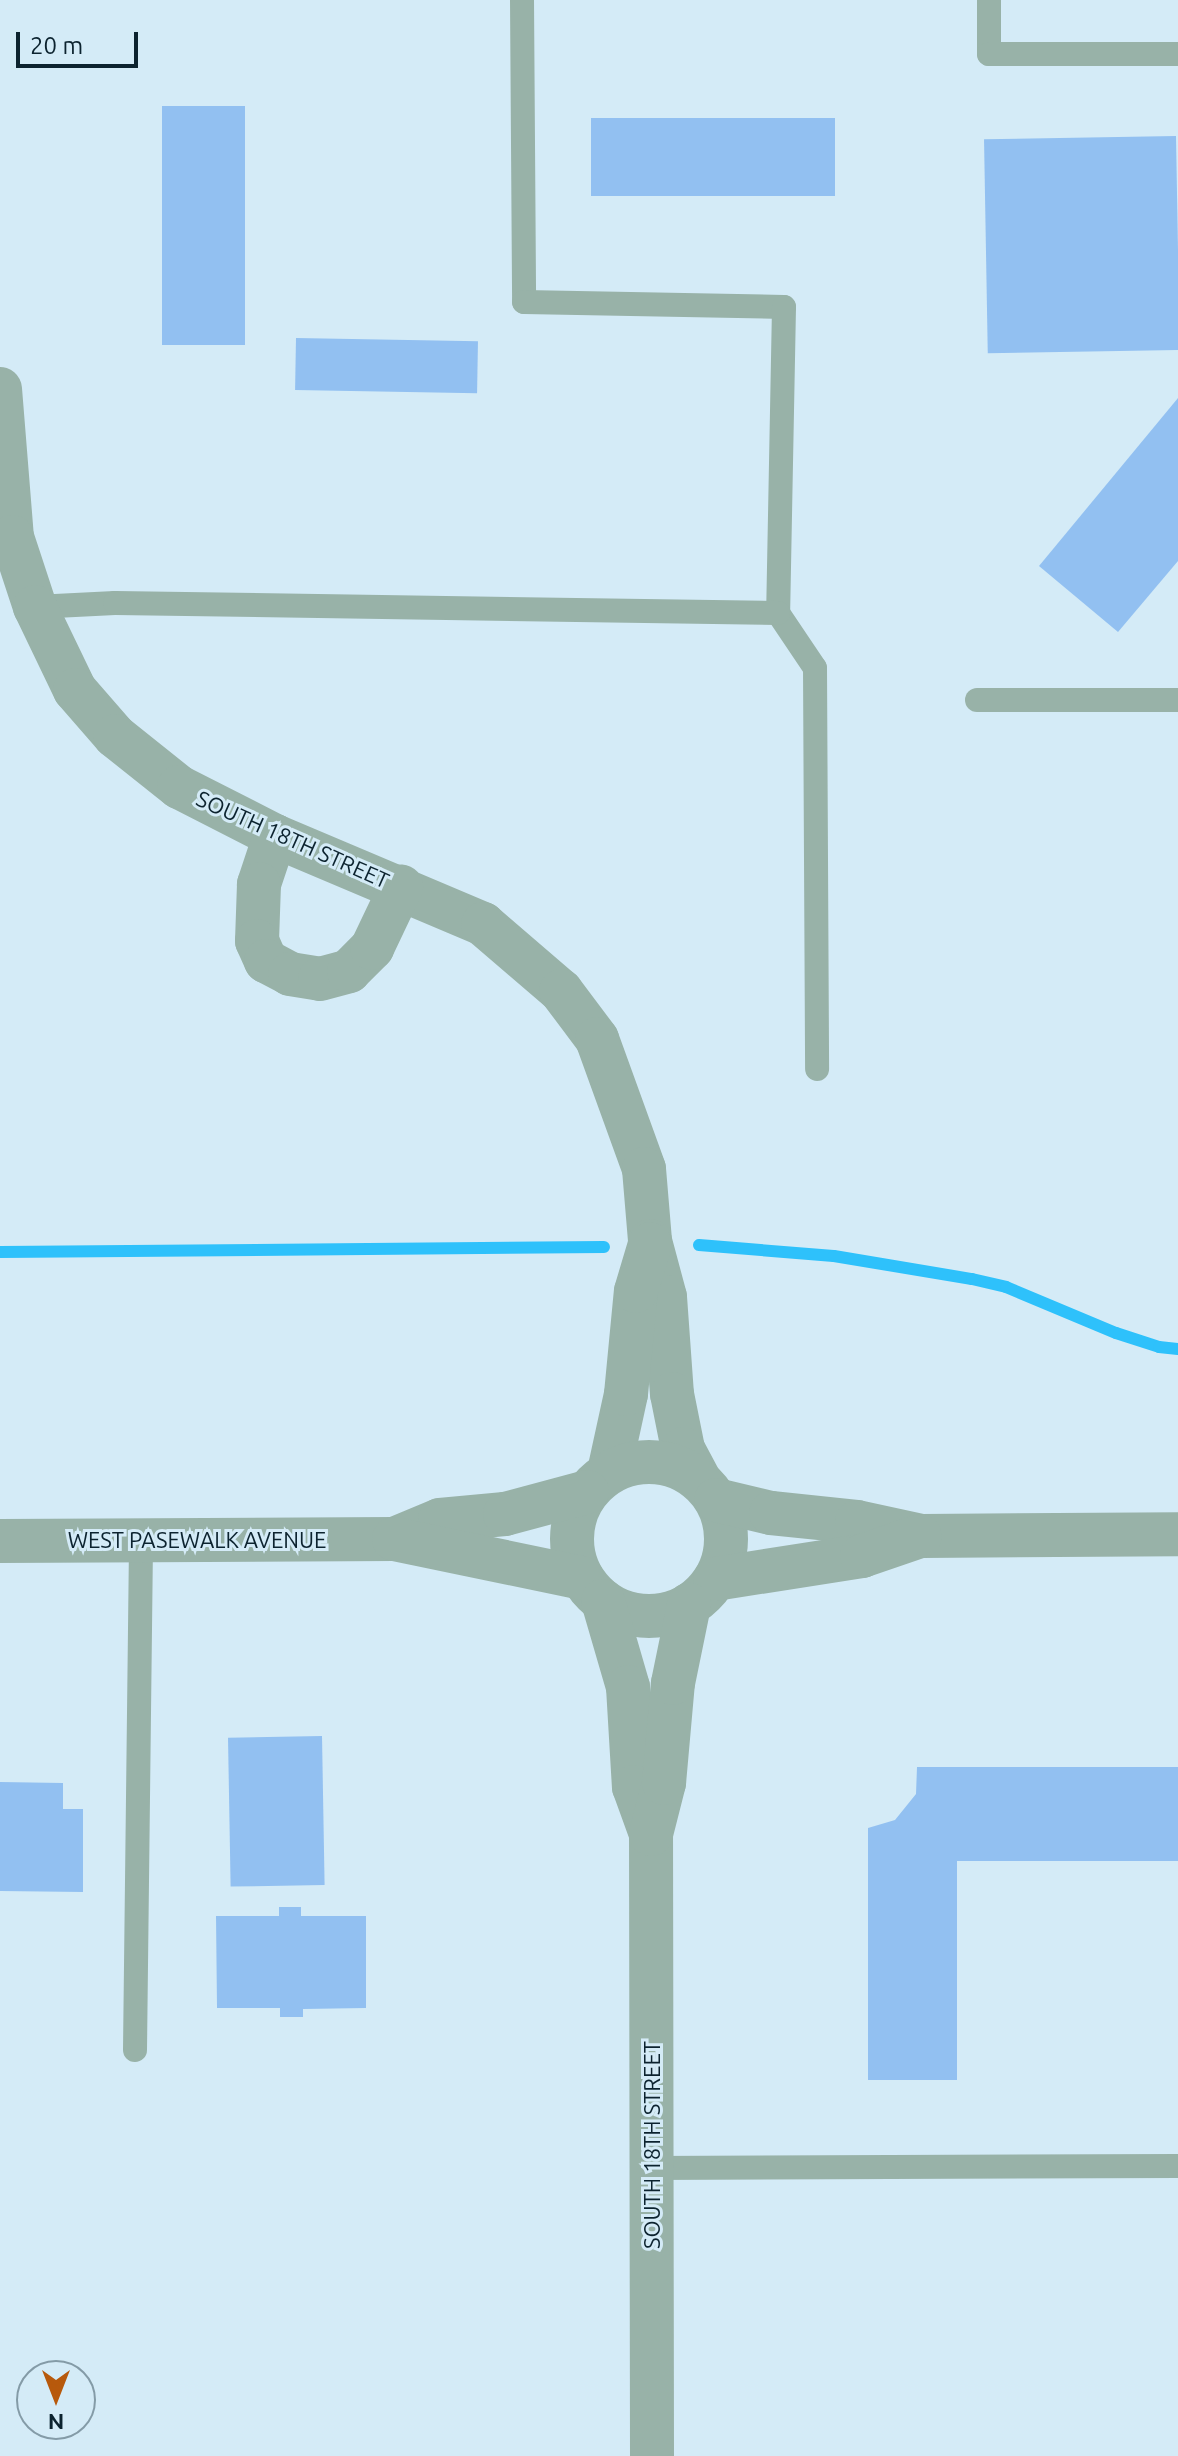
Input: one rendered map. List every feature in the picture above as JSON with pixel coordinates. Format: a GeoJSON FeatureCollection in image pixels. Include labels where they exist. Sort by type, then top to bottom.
{"type":"FeatureCollection","features":[{"type":"Feature","properties":{"kind":"street","name":"SOUTH 18TH STREET"},"geometry":{"type":"LineString","coordinates":[[0,389],[12,537],[35,607],[75,690],[115,736],[179,787],[275,836],[483,924],[561,991],[597,1039],[644,1169],[650,1241],[665,1297],[672,1394],[683,1449],[707,1489]]}},
{"type":"Feature","properties":{"kind":"street"},"geometry":{"type":"LineString","coordinates":[[275,836],[259,884],[257,941],[266,961],[290,974],[320,979],[349,971],[372,948],[401,887]]}},
{"type":"Feature","properties":{"kind":"street","name":"SOUTH 18TH STREET"},"geometry":{"type":"LineString","coordinates":[[598,1482],[626,1394],[636,1291],[650,1241]]}},
{"type":"Feature","properties":{"kind":"street"},"geometry":{"type":"LineString","coordinates":[[922,1536],[862,1556],[702,1592],[668,1614],[645,1616],[623,1612],[592,1590],[572,1550],[574,1519],[598,1482],[639,1462],[670,1465],[707,1489],[771,1513],[857,1522],[922,1536],[1178,1534]]}},
{"type":"Feature","properties":{"kind":"street","name":"WEST PASEWALK AVENUE"},"geometry":{"type":"LineString","coordinates":[[394,1539],[440,1520],[505,1514],[598,1482]]}},
{"type":"Feature","properties":{"kind":"street"},"geometry":{"type":"LineString","coordinates":[[702,1592],[725,1553],[725,1526],[707,1489]]}},
{"type":"Feature","properties":{"kind":"street","name":"WEST PASEWALK AVENUE"},"geometry":{"type":"LineString","coordinates":[[0,1541],[394,1539],[592,1590]]}},
{"type":"Feature","properties":{"kind":"street","name":"SOUTH 18TH STREET"},"geometry":{"type":"LineString","coordinates":[[592,1590],[628,1687],[634,1787],[651,1834]]}},
{"type":"Feature","properties":{"kind":"street","name":"SOUTH 18TH STREET"},"geometry":{"type":"LineString","coordinates":[[652,2456],[651,1834],[664,1783],[673,1683],[702,1592]]}},
{"type":"Feature","properties":{"kind":"lane"},"geometry":{"type":"LineString","coordinates":[[522,0],[524,302],[784,307],[778,613],[815,668],[817,1069]]}},
{"type":"Feature","properties":{"kind":"lane"},"geometry":{"type":"LineString","coordinates":[[989,0],[989,54],[1178,54]]}},
{"type":"Feature","properties":{"kind":"lane"},"geometry":{"type":"LineString","coordinates":[[35,607],[115,603],[778,613]]}},
{"type":"Feature","properties":{"kind":"lane"},"geometry":{"type":"LineString","coordinates":[[977,700],[1178,700]]}},
{"type":"Feature","properties":{"kind":"lane"},"geometry":{"type":"LineString","coordinates":[[135,2050],[141,1541]]}},
{"type":"Feature","properties":{"kind":"lane"},"geometry":{"type":"LineString","coordinates":[[652,2168],[1178,2166]]}},
{"type":"Feature","properties":{"kind":"building"},"geometry":{"type":"Polygon","coordinates":[[[162,106],[245,106],[245,345],[162,345],[162,106]]]}},
{"type":"Feature","properties":{"kind":"building"},"geometry":{"type":"Polygon","coordinates":[[[591,118],[835,118],[835,196],[591,196],[591,118]]]}},
{"type":"Feature","properties":{"kind":"building"},"geometry":{"type":"Polygon","coordinates":[[[1176,136],[1178,350],[988,353],[984,139],[1176,136]]]}},
{"type":"Feature","properties":{"kind":"building"},"geometry":{"type":"Polygon","coordinates":[[[296,338],[478,341],[477,393],[295,390],[296,338]]]}},
{"type":"Feature","properties":{"kind":"building"},"geometry":{"type":"Polygon","coordinates":[[[1178,398],[1178,561],[1118,632],[1039,566],[1178,398]]]}},
{"type":"Feature","properties":{"kind":"building"},"geometry":{"type":"Polygon","coordinates":[[[322,1736],[325,1885],[231,1887],[228,1738],[322,1736]]]}},
{"type":"Feature","properties":{"kind":"building"},"geometry":{"type":"Polygon","coordinates":[[[917,1767],[1178,1767],[1178,1861],[957,1861],[957,2080],[868,2080],[868,1828],[895,1820],[916,1794],[917,1767]]]}},
{"type":"Feature","properties":{"kind":"building"},"geometry":{"type":"Polygon","coordinates":[[[0,1782],[63,1783],[63,1809],[83,1809],[83,1892],[0,1891],[0,1782]]]}},
{"type":"Feature","properties":{"kind":"building"},"geometry":{"type":"Polygon","coordinates":[[[279,1907],[301,1907],[301,1916],[366,1916],[366,2008],[303,2009],[303,2017],[280,2017],[280,2008],[217,2008],[216,1916],[279,1916],[279,1907]]]}},
{"type":"Feature","properties":{"kind":"waterway"},"geometry":{"type":"LineString","coordinates":[[699,1245],[834,1256],[972,1279],[1006,1287],[1116,1333],[1159,1347],[1178,1349]]}},
{"type":"Feature","properties":{"kind":"waterway"},"geometry":{"type":"LineString","coordinates":[[0,1252],[604,1247]]}}]}
